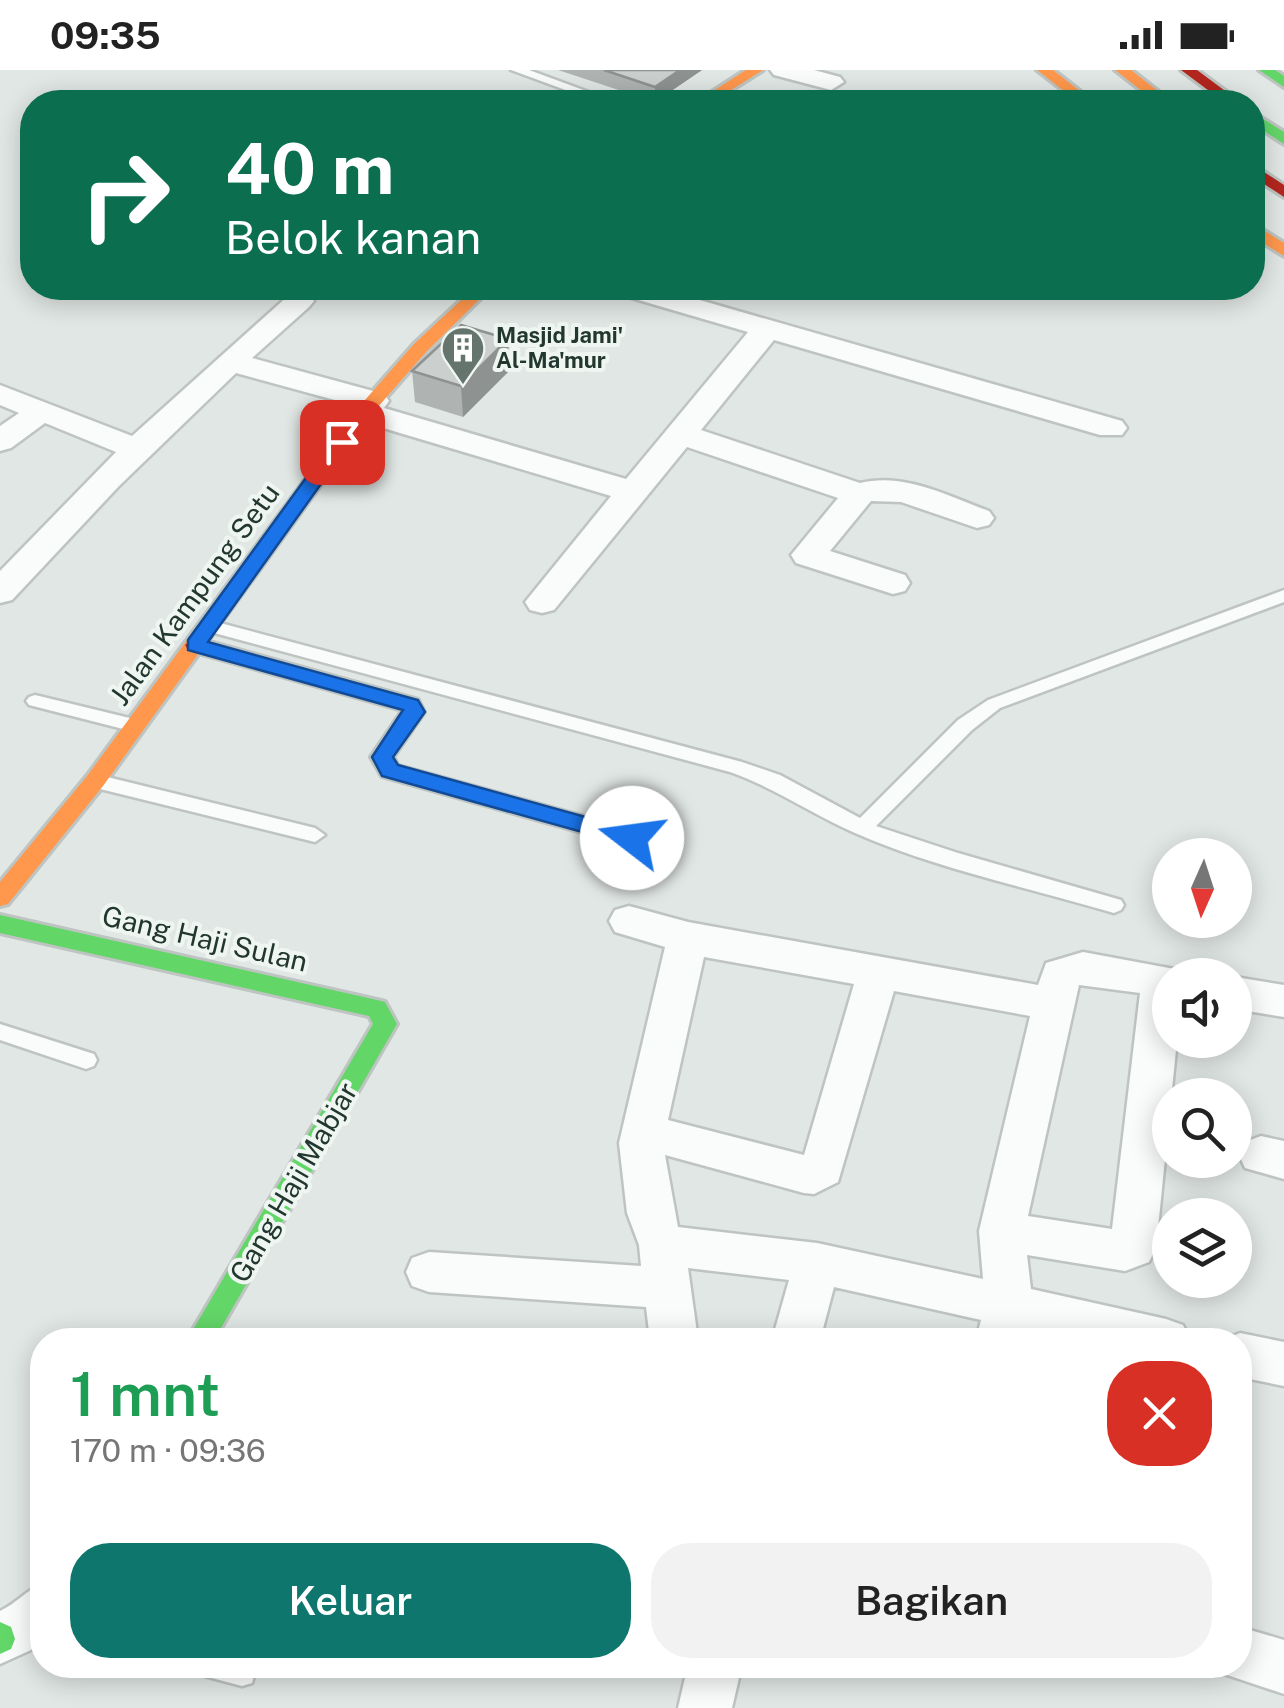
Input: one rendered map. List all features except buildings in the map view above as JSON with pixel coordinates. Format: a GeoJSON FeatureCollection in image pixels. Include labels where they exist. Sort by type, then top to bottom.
{"type":"FeatureCollection","features":[{"type":"Feature","properties":{"kind":"main road"},"geometry":{"type":"LineString","coordinates":[[723,90],[756,70]]}},
{"type":"Feature","properties":{"kind":"main road"},"geometry":{"type":"LineString","coordinates":[[1044,70],[1071,90]]}},
{"type":"Feature","properties":{"kind":"main road"},"geometry":{"type":"LineString","coordinates":[[1122,70],[1149,90]]}},
{"type":"Feature","properties":{"kind":"main road"},"geometry":{"type":"LineString","coordinates":[[1188,70],[1216,90]]}},
{"type":"Feature","properties":{"kind":"main road"},"geometry":{"type":"LineString","coordinates":[[1266,70],[1284,83]]}},
{"type":"Feature","properties":{"kind":"main road","name":"Jalan Kampung Setu"},"geometry":{"type":"LineString","coordinates":[[0,898],[95,781],[368,406],[470,300]]}},
{"type":"Feature","properties":{"kind":"main road"},"geometry":{"type":"LineString","coordinates":[[202,635],[411,705],[414,712],[382,757],[390,771],[632,838]]}},
{"type":"Feature","properties":{"kind":"main road","name":"Gang Haji Sulan"},"geometry":{"type":"LineString","coordinates":[[0,924],[377,1009],[385,1024]]}},
{"type":"Feature","properties":{"kind":"main road","name":"Gang Haji Mabjar"},"geometry":{"type":"LineString","coordinates":[[207,1328],[385,1024]]}},
{"type":"Feature","properties":{"kind":"street"},"geometry":{"type":"LineString","coordinates":[[783,70],[831,82]]}},
{"type":"Feature","properties":{"kind":"street"},"geometry":{"type":"LineString","coordinates":[[669,300],[1111,428]]}},
{"type":"Feature","properties":{"kind":"street"},"geometry":{"type":"LineString","coordinates":[[703,310],[713,300]]}},
{"type":"Feature","properties":{"kind":"street"},"geometry":{"type":"LineString","coordinates":[[0,592],[136,449],[299,301]]}},
{"type":"Feature","properties":{"kind":"street"},"geometry":{"type":"LineString","coordinates":[[542,602],[768,328]]}},
{"type":"Feature","properties":{"kind":"street"},"geometry":{"type":"LineString","coordinates":[[230,362],[633,492]]}},
{"type":"Feature","properties":{"kind":"street"},"geometry":{"type":"LineString","coordinates":[[0,394],[136,449]]}},
{"type":"Feature","properties":{"kind":"street"},"geometry":{"type":"LineString","coordinates":[[0,441],[40,412]]}},
{"type":"Feature","properties":{"kind":"street"},"geometry":{"type":"LineString","coordinates":[[681,434],[859,494]]}},
{"type":"Feature","properties":{"kind":"street"},"geometry":{"type":"LineString","coordinates":[[893,583],[808,555],[859,494],[871,489],[890,490],[977,518]]}},
{"type":"Feature","properties":{"kind":"street"},"geometry":{"type":"LineString","coordinates":[[630,921],[688,938],[1053,1004]]}},
{"type":"Feature","properties":{"kind":"street"},"geometry":{"type":"LineString","coordinates":[[672,1328],[664,1266],[644,1184],[642,1131],[688,938]]}},
{"type":"Feature","properties":{"kind":"street"},"geometry":{"type":"LineString","coordinates":[[1005,1323],[1002,1231],[1061,974],[1070,969],[1152,979]]}},
{"type":"Feature","properties":{"kind":"street"},"geometry":{"type":"LineString","coordinates":[[642,1131],[804,1174],[822,1169],[878,973]]}},
{"type":"Feature","properties":{"kind":"street"},"geometry":{"type":"LineString","coordinates":[[1252,996],[1284,1001]]}},
{"type":"Feature","properties":{"kind":"street"},"geometry":{"type":"LineString","coordinates":[[1002,1231],[1125,1250],[1134,1248],[1157,1058]]}},
{"type":"Feature","properties":{"kind":"street"},"geometry":{"type":"LineString","coordinates":[[799,1328],[816,1263]]}},
{"type":"Feature","properties":{"kind":"street"},"geometry":{"type":"LineString","coordinates":[[428,1272],[816,1263],[1005,1323],[1052,1328]]}},
{"type":"Feature","properties":{"kind":"street"},"geometry":{"type":"LineString","coordinates":[[1252,1357],[1284,1364]]}},
{"type":"Feature","properties":{"kind":"street"},"geometry":{"type":"LineString","coordinates":[[1252,1658],[1284,1667]]}},
{"type":"Feature","properties":{"kind":"street"},"geometry":{"type":"LineString","coordinates":[[705,1708],[711,1678]]}},
{"type":"Feature","properties":{"kind":"lane"},"geometry":{"type":"LineString","coordinates":[[517,70],[574,90]]}},
{"type":"Feature","properties":{"kind":"lane"},"geometry":{"type":"LineString","coordinates":[[862,828],[965,724],[994,704],[1284,596]]}},
{"type":"Feature","properties":{"kind":"lane"},"geometry":{"type":"LineString","coordinates":[[202,635],[735,767],[773,780],[862,828],[954,860],[1114,905]]}},
{"type":"Feature","properties":{"kind":"lane"},"geometry":{"type":"LineString","coordinates":[[35,700],[135,726]]}},
{"type":"Feature","properties":{"kind":"lane"},"geometry":{"type":"LineString","coordinates":[[95,781],[315,834]]}},
{"type":"Feature","properties":{"kind":"lane"},"geometry":{"type":"LineString","coordinates":[[0,1032],[86,1060]]}},
{"type":"Feature","properties":{"kind":"traffic: fast"},"geometry":{"type":"LineString","coordinates":[[1266,70],[1284,83]]}},
{"type":"Feature","properties":{"kind":"traffic: fast"},"geometry":{"type":"LineString","coordinates":[[1265,125],[1284,139]]}},
{"type":"Feature","properties":{"kind":"traffic: fast"},"geometry":{"type":"LineString","coordinates":[[0,924],[377,1009],[385,1024],[207,1328]]}},
{"type":"Feature","properties":{"kind":"traffic: slow"},"geometry":{"type":"LineString","coordinates":[[723,90],[756,70]]}},
{"type":"Feature","properties":{"kind":"traffic: slow"},"geometry":{"type":"LineString","coordinates":[[1044,70],[1071,90]]}},
{"type":"Feature","properties":{"kind":"traffic: slow"},"geometry":{"type":"LineString","coordinates":[[1122,70],[1149,90]]}},
{"type":"Feature","properties":{"kind":"traffic: slow"},"geometry":{"type":"LineString","coordinates":[[1265,237],[1284,251]]}},
{"type":"Feature","properties":{"kind":"traffic: slow"},"geometry":{"type":"LineString","coordinates":[[0,898],[95,781],[364,412],[420,348],[470,300]]}},
{"type":"Feature","properties":{"kind":"traffic: jam"},"geometry":{"type":"LineString","coordinates":[[1188,70],[1216,90]]}},
{"type":"Feature","properties":{"kind":"traffic: jam"},"geometry":{"type":"LineString","coordinates":[[1265,178],[1284,192]]}},
{"type":"Feature","properties":{"kind":"traffic: jam"},"geometry":{"type":"LineString","coordinates":[[195,645],[411,705],[414,712],[382,757],[390,771],[632,838]]}},
{"type":"Feature","properties":{"kind":"place","name":"Masjid Jami' Al-Ma'mur"},"geometry":{"type":"Point","coordinates":[463,386]}},
{"type":"Feature","properties":{"kind":"route"},"geometry":{"type":"LineString","coordinates":[[342,442],[195,645],[411,705],[414,712],[382,757],[390,771],[632,838]]}}]}
